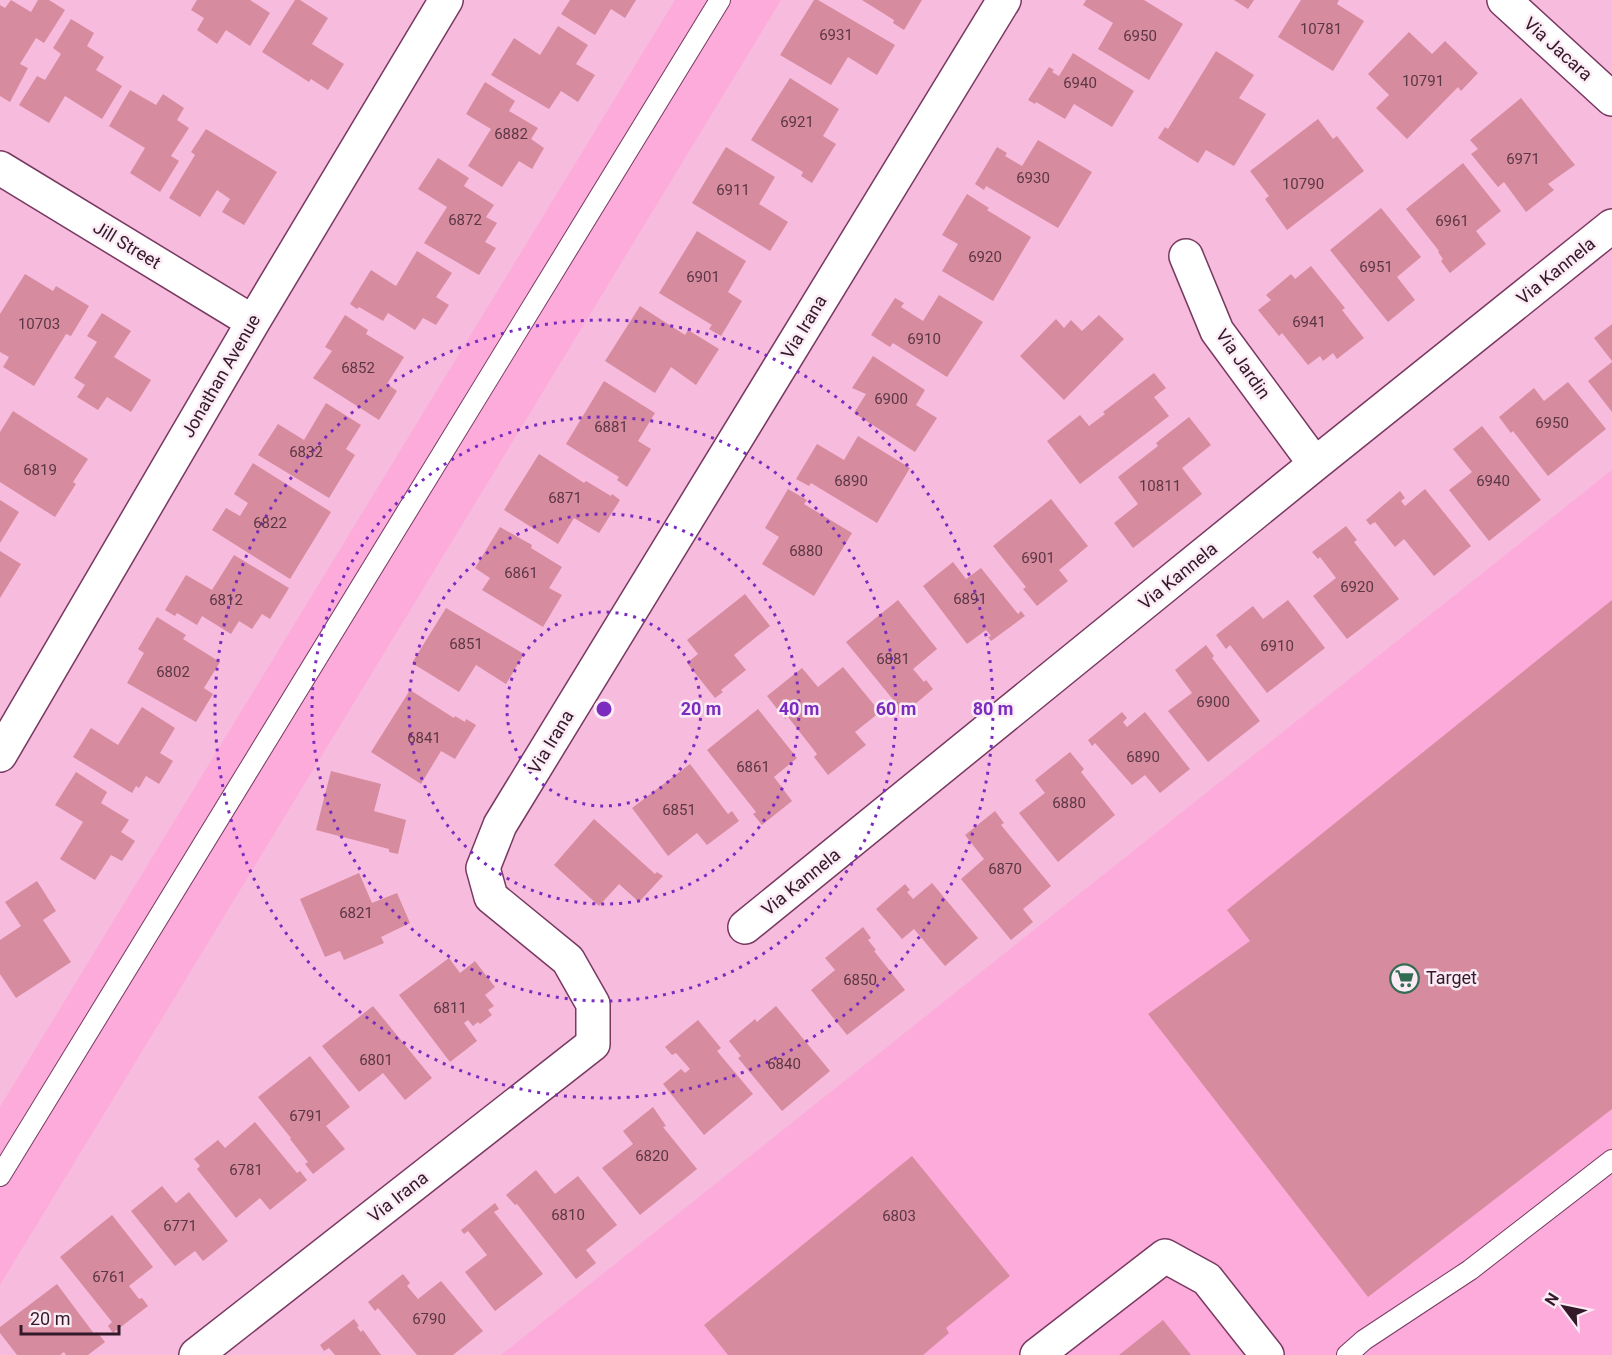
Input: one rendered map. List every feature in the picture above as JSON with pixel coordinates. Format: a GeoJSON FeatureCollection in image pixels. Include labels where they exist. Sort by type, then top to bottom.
{"type":"FeatureCollection","features":[{"type":"Feature","properties":{"kind":"street","name":"Via Irana"},"geometry":{"type":"LineString","coordinates":[[196,1355],[593,1044],[593,1004],[568,960],[491,897],[483,868],[500,825],[1004,0]]}},
{"type":"Feature","properties":{"kind":"street","name":"Via Jacara"},"geometry":{"type":"LineString","coordinates":[[1504,0],[1612,99]]}},
{"type":"Feature","properties":{"kind":"street","name":"Jonathan Avenue"},"geometry":{"type":"LineString","coordinates":[[0,754],[442,1]]}},
{"type":"Feature","properties":{"kind":"street","name":"Jill Street"},"geometry":{"type":"LineString","coordinates":[[0,168],[253,322]]}},
{"type":"Feature","properties":{"kind":"street","name":"Via Kannela"},"geometry":{"type":"LineString","coordinates":[[746,927],[1315,464],[1612,226]]}},
{"type":"Feature","properties":{"kind":"street","name":"Via Jardin"},"geometry":{"type":"LineString","coordinates":[[1186,256],[1217,331],[1315,464]]}},
{"type":"Feature","properties":{"kind":"street"},"geometry":{"type":"LineString","coordinates":[[1037,1355],[1165,1256],[1207,1279],[1267,1355]]}},
{"type":"Feature","properties":{"kind":"lane"},"geometry":{"type":"LineString","coordinates":[[0,1176],[720,0]]}},
{"type":"Feature","properties":{"kind":"lane"},"geometry":{"type":"LineString","coordinates":[[1347,1355],[1364,1340],[1470,1270],[1612,1160]]}},
{"type":"Feature","properties":{"kind":"shaded area"},"geometry":{"type":"Polygon","coordinates":[[[675,0],[781,0],[0,1285],[0,1107],[675,0]]]}},
{"type":"Feature","properties":{"kind":"shaded area"},"geometry":{"type":"Polygon","coordinates":[[[1612,470],[1612,1355],[501,1355],[936,1008],[1612,470]]]}},
{"type":"Feature","properties":{"kind":"building"},"geometry":{"type":"Polygon","coordinates":[[[11,0],[31,12],[38,0],[49,0],[65,10],[44,43],[36,38],[20,64],[28,68],[10,102],[0,96],[0,5],[5,8],[11,0]]]}},
{"type":"Feature","properties":{"kind":"building"},"geometry":{"type":"Polygon","coordinates":[[[197,0],[250,0],[270,13],[250,46],[226,30],[217,44],[197,30],[204,18],[191,10],[197,0]]]}},
{"type":"Feature","properties":{"kind":"building"},"geometry":{"type":"Polygon","coordinates":[[[295,0],[300,0],[328,18],[312,44],[344,64],[328,90],[311,79],[309,82],[262,52],[295,0]]]}},
{"type":"Feature","properties":{"kind":"building"},"geometry":{"type":"Polygon","coordinates":[[[570,0],[636,0],[625,18],[611,9],[595,35],[561,14],[570,0]]]}},
{"type":"Feature","properties":{"kind":"building"},"geometry":{"type":"Polygon","coordinates":[[[814,0],[818,0],[895,45],[877,75],[848,57],[831,85],[780,55],[814,0]]]}},
{"type":"Feature","properties":{"kind":"building"},"geometry":{"type":"Polygon","coordinates":[[[862,0],[922,0],[904,30],[893,23],[894,20],[862,0]]]}},
{"type":"Feature","properties":{"kind":"building"},"geometry":{"type":"Polygon","coordinates":[[[1086,0],[1144,0],[1183,24],[1149,80],[1098,49],[1113,23],[1083,5],[1086,0]]]}},
{"type":"Feature","properties":{"kind":"building"},"geometry":{"type":"Polygon","coordinates":[[[1234,0],[1254,0],[1248,9],[1234,0]]]}},
{"type":"Feature","properties":{"kind":"building"},"geometry":{"type":"Polygon","coordinates":[[[1301,0],[1339,0],[1337,4],[1364,21],[1333,71],[1278,37],[1301,0]]]}},
{"type":"Feature","properties":{"kind":"building"},"geometry":{"type":"Polygon","coordinates":[[[71,19],[94,33],[87,46],[104,57],[96,70],[122,86],[102,119],[65,96],[49,123],[19,105],[37,76],[45,80],[61,54],[53,48],[71,19]]]}},
{"type":"Feature","properties":{"kind":"building"},"geometry":{"type":"Polygon","coordinates":[[[558,26],[588,45],[576,64],[595,75],[578,102],[561,91],[549,109],[491,75],[514,38],[540,55],[558,26]]]}},
{"type":"Feature","properties":{"kind":"building"},"geometry":{"type":"Polygon","coordinates":[[[1409,32],[1432,54],[1445,41],[1478,73],[1461,91],[1458,87],[1407,139],[1376,108],[1389,95],[1368,74],[1409,32]]]}},
{"type":"Feature","properties":{"kind":"building"},"geometry":{"type":"Polygon","coordinates":[[[1216,51],[1254,75],[1239,98],[1266,114],[1234,166],[1206,150],[1198,163],[1158,138],[1165,127],[1168,129],[1216,51]]]}},
{"type":"Feature","properties":{"kind":"building"},"geometry":{"type":"Polygon","coordinates":[[[1073,53],[1134,91],[1112,127],[1074,104],[1065,119],[1036,102],[1035,104],[1028,100],[1049,67],[1059,76],[1073,53]]]}},
{"type":"Feature","properties":{"kind":"building"},"geometry":{"type":"Polygon","coordinates":[[[790,78],[839,109],[823,136],[836,144],[812,183],[801,176],[803,172],[751,140],[790,78]]]}},
{"type":"Feature","properties":{"kind":"building"},"geometry":{"type":"Polygon","coordinates":[[[485,82],[515,101],[509,111],[538,128],[531,139],[544,148],[532,169],[519,161],[502,187],[468,166],[491,129],[466,114],[485,82]]]}},
{"type":"Feature","properties":{"kind":"building"},"geometry":{"type":"Polygon","coordinates":[[[130,90],[156,105],[163,94],[184,108],[177,120],[189,128],[171,156],[179,161],[160,192],[130,173],[145,148],[109,126],[130,90]]]}},
{"type":"Feature","properties":{"kind":"building"},"geometry":{"type":"Polygon","coordinates":[[[1521,98],[1575,165],[1548,184],[1554,190],[1526,212],[1504,182],[1498,187],[1471,154],[1478,149],[1470,140],[1521,98]]]}},
{"type":"Feature","properties":{"kind":"building"},"geometry":{"type":"Polygon","coordinates":[[[1318,119],[1333,139],[1337,136],[1364,171],[1287,230],[1265,199],[1269,196],[1250,171],[1318,119]]]}},
{"type":"Feature","properties":{"kind":"building"},"geometry":{"type":"Polygon","coordinates":[[[206,129],[277,172],[244,225],[222,212],[230,199],[217,190],[200,217],[169,198],[195,155],[191,152],[206,129]]]}},
{"type":"Feature","properties":{"kind":"building"},"geometry":{"type":"Polygon","coordinates":[[[1038,140],[1092,172],[1058,228],[986,186],[984,190],[975,184],[997,147],[1007,153],[1005,156],[1022,166],[1038,140]]]}},
{"type":"Feature","properties":{"kind":"building"},"geometry":{"type":"Polygon","coordinates":[[[726,147],[775,177],[759,204],[788,222],[770,251],[692,203],[726,147]]]}},
{"type":"Feature","properties":{"kind":"building"},"geometry":{"type":"Polygon","coordinates":[[[438,158],[469,178],[464,186],[494,205],[486,217],[497,223],[485,242],[496,248],[479,275],[424,243],[447,207],[418,189],[438,158]]]}},
{"type":"Feature","properties":{"kind":"building"},"geometry":{"type":"Polygon","coordinates":[[[1463,163],[1501,211],[1476,231],[1486,244],[1450,273],[1441,261],[1443,259],[1439,251],[1406,209],[1463,163]]]}},
{"type":"Feature","properties":{"kind":"building"},"geometry":{"type":"Polygon","coordinates":[[[967,194],[989,208],[987,210],[1031,237],[993,301],[942,271],[958,244],[942,235],[967,194]]]}},
{"type":"Feature","properties":{"kind":"building"},"geometry":{"type":"Polygon","coordinates":[[[1381,208],[1421,257],[1397,277],[1415,300],[1388,322],[1330,250],[1381,208]]]}},
{"type":"Feature","properties":{"kind":"building"},"geometry":{"type":"Polygon","coordinates":[[[697,231],[746,261],[728,292],[742,301],[721,336],[709,329],[712,325],[659,293],[697,231]]]}},
{"type":"Feature","properties":{"kind":"building"},"geometry":{"type":"Polygon","coordinates":[[[417,251],[452,273],[436,297],[449,305],[436,325],[423,318],[415,330],[388,313],[383,321],[350,304],[371,270],[396,286],[417,251]]]}},
{"type":"Feature","properties":{"kind":"building"},"geometry":{"type":"Polygon","coordinates":[[[1311,266],[1345,308],[1342,310],[1364,338],[1337,359],[1333,353],[1323,361],[1320,356],[1308,365],[1282,333],[1279,336],[1258,310],[1271,300],[1266,295],[1291,274],[1295,279],[1311,266]]]}},
{"type":"Feature","properties":{"kind":"building"},"geometry":{"type":"Polygon","coordinates":[[[25,274],[53,291],[56,286],[89,306],[71,336],[66,334],[34,386],[3,367],[9,357],[0,352],[0,314],[25,274]]]}},
{"type":"Feature","properties":{"kind":"building"},"geometry":{"type":"Polygon","coordinates":[[[939,295],[983,322],[947,377],[893,343],[890,347],[871,335],[895,298],[904,303],[901,307],[923,321],[939,295]]]}},
{"type":"Feature","properties":{"kind":"building"},"geometry":{"type":"Polygon","coordinates":[[[640,306],[685,335],[688,330],[719,349],[696,385],[671,367],[655,393],[605,361],[640,306]]]}},
{"type":"Feature","properties":{"kind":"building"},"geometry":{"type":"Polygon","coordinates":[[[102,313],[131,331],[114,357],[151,380],[131,412],[107,397],[98,410],[77,397],[85,385],[74,378],[97,342],[87,336],[102,313]]]}},
{"type":"Feature","properties":{"kind":"building"},"geometry":{"type":"Polygon","coordinates":[[[345,315],[368,330],[366,334],[404,357],[387,384],[397,391],[379,420],[313,378],[332,351],[325,347],[345,315]]]}},
{"type":"Feature","properties":{"kind":"building"},"geometry":{"type":"Polygon","coordinates":[[[1099,315],[1124,339],[1064,400],[1020,356],[1056,319],[1064,328],[1071,320],[1082,331],[1099,315]]]}},
{"type":"Feature","properties":{"kind":"building"},"geometry":{"type":"Polygon","coordinates":[[[1612,324],[1612,361],[1594,338],[1612,324]]]}},
{"type":"Feature","properties":{"kind":"building"},"geometry":{"type":"Polygon","coordinates":[[[873,356],[925,390],[916,405],[937,418],[915,452],[854,413],[866,394],[852,388],[873,356]]]}},
{"type":"Feature","properties":{"kind":"building"},"geometry":{"type":"Polygon","coordinates":[[[1612,362],[1612,412],[1588,381],[1612,362]]]}},
{"type":"Feature","properties":{"kind":"building"},"geometry":{"type":"Polygon","coordinates":[[[1154,373],[1166,388],[1154,397],[1169,416],[1080,484],[1047,441],[1080,415],[1089,426],[1105,414],[1103,412],[1154,373]]]}},
{"type":"Feature","properties":{"kind":"building"},"geometry":{"type":"Polygon","coordinates":[[[604,381],[655,413],[638,441],[651,449],[627,487],[617,480],[619,477],[566,444],[604,381]]]}},
{"type":"Feature","properties":{"kind":"building"},"geometry":{"type":"Polygon","coordinates":[[[1568,382],[1606,429],[1548,476],[1513,431],[1511,433],[1499,417],[1534,388],[1544,401],[1568,382]]]}},
{"type":"Feature","properties":{"kind":"building"},"geometry":{"type":"Polygon","coordinates":[[[326,403],[361,425],[346,449],[355,455],[329,498],[258,455],[278,424],[304,440],[326,403]]]}},
{"type":"Feature","properties":{"kind":"building"},"geometry":{"type":"Polygon","coordinates":[[[13,411],[88,459],[73,482],[76,484],[55,517],[0,482],[0,432],[13,411]]]}},
{"type":"Feature","properties":{"kind":"building"},"geometry":{"type":"Polygon","coordinates":[[[1189,417],[1211,445],[1182,468],[1202,494],[1133,548],[1114,523],[1138,504],[1118,477],[1158,446],[1156,443],[1189,417]]]}},
{"type":"Feature","properties":{"kind":"building"},"geometry":{"type":"Polygon","coordinates":[[[1482,426],[1541,500],[1489,541],[1449,490],[1472,472],[1453,449],[1482,426]]]}},
{"type":"Feature","properties":{"kind":"building"},"geometry":{"type":"Polygon","coordinates":[[[858,436],[910,468],[877,523],[811,483],[809,486],[796,479],[817,444],[844,460],[858,436]]]}},
{"type":"Feature","properties":{"kind":"building"},"geometry":{"type":"Polygon","coordinates":[[[539,454],[584,483],[586,481],[620,500],[599,533],[574,518],[558,544],[504,510],[539,454]]]}},
{"type":"Feature","properties":{"kind":"building"},"geometry":{"type":"Polygon","coordinates":[[[253,463],[331,512],[290,579],[212,530],[226,508],[240,516],[248,503],[234,494],[253,463]]]}},
{"type":"Feature","properties":{"kind":"building"},"geometry":{"type":"Polygon","coordinates":[[[788,489],[807,500],[804,504],[852,533],[814,596],[762,564],[779,537],[765,528],[788,489]]]}},
{"type":"Feature","properties":{"kind":"building"},"geometry":{"type":"Polygon","coordinates":[[[1425,489],[1471,546],[1434,576],[1404,539],[1395,547],[1375,522],[1370,525],[1366,520],[1400,491],[1405,498],[1401,501],[1405,506],[1425,489]]]}},
{"type":"Feature","properties":{"kind":"building"},"geometry":{"type":"Polygon","coordinates":[[[1051,499],[1088,546],[1059,570],[1068,581],[1037,606],[1023,589],[1026,587],[993,546],[1051,499]]]}},
{"type":"Feature","properties":{"kind":"building"},"geometry":{"type":"Polygon","coordinates":[[[0,500],[19,512],[0,543],[0,500]]]}},
{"type":"Feature","properties":{"kind":"building"},"geometry":{"type":"Polygon","coordinates":[[[1346,526],[1357,540],[1354,542],[1399,599],[1347,639],[1313,596],[1336,578],[1320,557],[1318,559],[1312,552],[1346,526]]]}},
{"type":"Feature","properties":{"kind":"building"},"geometry":{"type":"Polygon","coordinates":[[[500,527],[532,545],[531,548],[562,567],[549,588],[562,595],[543,627],[482,590],[490,578],[475,568],[500,527]]]}},
{"type":"Feature","properties":{"kind":"building"},"geometry":{"type":"Polygon","coordinates":[[[0,551],[21,564],[0,598],[0,551]]]}},
{"type":"Feature","properties":{"kind":"building"},"geometry":{"type":"Polygon","coordinates":[[[234,555],[289,588],[270,619],[262,614],[252,629],[239,621],[231,634],[202,616],[197,625],[177,613],[175,616],[165,610],[186,575],[212,590],[234,555]]]}},
{"type":"Feature","properties":{"kind":"building"},"geometry":{"type":"Polygon","coordinates":[[[953,562],[966,579],[981,568],[1018,614],[1021,611],[1025,616],[991,641],[988,637],[991,636],[986,630],[967,644],[923,586],[953,562]]]}},
{"type":"Feature","properties":{"kind":"building"},"geometry":{"type":"Polygon","coordinates":[[[745,594],[770,626],[734,655],[746,670],[721,690],[723,692],[715,698],[687,663],[698,654],[687,640],[745,594]]]}},
{"type":"Feature","properties":{"kind":"building"},"geometry":{"type":"Polygon","coordinates":[[[898,600],[937,649],[913,669],[933,689],[901,716],[892,705],[895,702],[846,642],[898,600]]]}},
{"type":"Feature","properties":{"kind":"building"},"geometry":{"type":"Polygon","coordinates":[[[1288,600],[1325,648],[1267,693],[1230,645],[1226,649],[1216,635],[1253,606],[1263,619],[1288,600]]]}},
{"type":"Feature","properties":{"kind":"building","name":"Target"},"geometry":{"type":"Polygon","coordinates":[[[1612,600],[1612,1109],[1368,1297],[1148,1014],[1250,941],[1227,910],[1612,600]]]}},
{"type":"Feature","properties":{"kind":"building"},"geometry":{"type":"Polygon","coordinates":[[[446,608],[524,654],[506,684],[476,665],[459,692],[412,663],[446,608]]]}},
{"type":"Feature","properties":{"kind":"building"},"geometry":{"type":"Polygon","coordinates":[[[157,617],[186,635],[183,639],[220,662],[204,688],[213,694],[196,722],[127,683],[144,653],[138,649],[157,617]]]}},
{"type":"Feature","properties":{"kind":"building"},"geometry":{"type":"Polygon","coordinates":[[[1206,645],[1214,656],[1212,658],[1260,721],[1208,762],[1168,711],[1192,693],[1175,670],[1206,645]]]}},
{"type":"Feature","properties":{"kind":"building"},"geometry":{"type":"Polygon","coordinates":[[[843,667],[880,712],[855,732],[866,745],[828,775],[814,757],[817,754],[788,717],[785,719],[767,696],[802,668],[818,687],[843,667]]]}},
{"type":"Feature","properties":{"kind":"building"},"geometry":{"type":"Polygon","coordinates":[[[410,690],[454,718],[455,716],[465,722],[466,719],[476,725],[455,759],[441,751],[421,784],[371,752],[410,690]]]}},
{"type":"Feature","properties":{"kind":"building"},"geometry":{"type":"Polygon","coordinates":[[[142,707],[175,728],[160,753],[173,761],[159,784],[146,776],[139,788],[136,786],[132,793],[73,757],[91,728],[118,745],[142,707]]]}},
{"type":"Feature","properties":{"kind":"building"},"geometry":{"type":"Polygon","coordinates":[[[758,709],[797,758],[774,777],[792,801],[762,825],[753,814],[756,812],[707,750],[758,709]]]}},
{"type":"Feature","properties":{"kind":"building"},"geometry":{"type":"Polygon","coordinates":[[[1122,712],[1127,718],[1123,722],[1127,727],[1145,712],[1190,769],[1160,793],[1145,775],[1132,785],[1095,743],[1092,746],[1088,740],[1122,712]]]}},
{"type":"Feature","properties":{"kind":"building"},"geometry":{"type":"Polygon","coordinates":[[[1070,752],[1084,769],[1081,772],[1115,815],[1058,862],[1019,813],[1045,793],[1035,780],[1070,752]]]}},
{"type":"Feature","properties":{"kind":"building"},"geometry":{"type":"Polygon","coordinates":[[[690,764],[728,814],[732,811],[739,821],[707,845],[697,833],[668,856],[632,808],[690,764]]]}},
{"type":"Feature","properties":{"kind":"building"},"geometry":{"type":"Polygon","coordinates":[[[331,771],[381,784],[374,811],[406,820],[398,854],[389,852],[389,849],[316,830],[331,771]]]}},
{"type":"Feature","properties":{"kind":"building"},"geometry":{"type":"Polygon","coordinates":[[[76,772],[107,792],[101,803],[129,820],[121,832],[135,841],[122,861],[111,855],[95,880],[60,859],[83,822],[55,805],[76,772]]]}},
{"type":"Feature","properties":{"kind":"building"},"geometry":{"type":"Polygon","coordinates":[[[995,811],[1004,823],[1001,825],[1051,886],[1023,909],[1033,922],[1011,940],[961,879],[984,859],[965,835],[995,811]]]}},
{"type":"Feature","properties":{"kind":"building"},"geometry":{"type":"Polygon","coordinates":[[[594,819],[655,874],[657,872],[663,876],[639,902],[619,884],[599,906],[554,865],[594,819]]]}},
{"type":"Feature","properties":{"kind":"building"},"geometry":{"type":"Polygon","coordinates":[[[359,873],[372,903],[397,893],[410,923],[381,937],[384,943],[344,960],[340,951],[325,957],[300,899],[359,873]]]}},
{"type":"Feature","properties":{"kind":"building"},"geometry":{"type":"Polygon","coordinates":[[[37,881],[56,911],[43,920],[71,962],[16,998],[0,974],[0,940],[21,926],[5,902],[37,881]]]}},
{"type":"Feature","properties":{"kind":"building"},"geometry":{"type":"Polygon","coordinates":[[[932,883],[978,938],[945,966],[914,929],[902,939],[876,909],[905,884],[910,890],[907,892],[913,899],[932,883]]]}},
{"type":"Feature","properties":{"kind":"building"},"geometry":{"type":"Polygon","coordinates":[[[863,927],[871,938],[868,940],[876,950],[874,951],[905,990],[847,1035],[811,990],[835,970],[825,958],[863,927]]]}},
{"type":"Feature","properties":{"kind":"building"},"geometry":{"type":"Polygon","coordinates":[[[449,958],[460,973],[475,961],[495,987],[485,995],[494,1006],[488,1010],[492,1015],[473,1026],[468,1020],[464,1023],[477,1041],[450,1062],[399,995],[449,958]]]}},
{"type":"Feature","properties":{"kind":"building"},"geometry":{"type":"Polygon","coordinates":[[[373,1006],[432,1078],[405,1100],[383,1073],[359,1092],[322,1046],[373,1006]]]}},
{"type":"Feature","properties":{"kind":"building"},"geometry":{"type":"Polygon","coordinates":[[[776,1006],[830,1071],[782,1111],[738,1058],[741,1056],[729,1041],[755,1019],[757,1022],[776,1006]]]}},
{"type":"Feature","properties":{"kind":"building"},"geometry":{"type":"Polygon","coordinates":[[[698,1020],[721,1048],[717,1051],[753,1094],[704,1135],[663,1084],[681,1069],[685,1073],[690,1069],[676,1053],[672,1055],[665,1047],[698,1020]]]}},
{"type":"Feature","properties":{"kind":"building"},"geometry":{"type":"Polygon","coordinates":[[[310,1056],[350,1107],[326,1126],[345,1149],[313,1174],[305,1164],[308,1162],[291,1138],[258,1097],[310,1056]]]}},
{"type":"Feature","properties":{"kind":"building"},"geometry":{"type":"Polygon","coordinates":[[[653,1107],[666,1126],[663,1127],[697,1169],[640,1215],[602,1168],[633,1144],[623,1131],[653,1107]]]}},
{"type":"Feature","properties":{"kind":"building"},"geometry":{"type":"Polygon","coordinates":[[[255,1122],[297,1173],[300,1171],[307,1180],[270,1210],[260,1198],[236,1218],[197,1169],[200,1166],[194,1159],[218,1140],[225,1148],[255,1122]]]}},
{"type":"Feature","properties":{"kind":"building"},"geometry":{"type":"Polygon","coordinates":[[[912,1156],[1010,1276],[946,1328],[949,1333],[923,1355],[728,1355],[704,1325],[912,1156]]]}},
{"type":"Feature","properties":{"kind":"building"},"geometry":{"type":"Polygon","coordinates":[[[536,1170],[555,1194],[578,1176],[617,1225],[586,1250],[596,1263],[576,1279],[517,1204],[515,1205],[506,1195],[536,1170]]]}},
{"type":"Feature","properties":{"kind":"building"},"geometry":{"type":"Polygon","coordinates":[[[162,1186],[176,1203],[189,1192],[228,1241],[203,1261],[195,1251],[175,1266],[131,1211],[162,1186]]]}},
{"type":"Feature","properties":{"kind":"building"},"geometry":{"type":"Polygon","coordinates":[[[495,1203],[499,1209],[494,1212],[543,1274],[495,1311],[465,1272],[487,1255],[468,1231],[464,1234],[461,1230],[495,1203]]]}},
{"type":"Feature","properties":{"kind":"building"},"geometry":{"type":"Polygon","coordinates":[[[112,1215],[153,1267],[129,1286],[148,1306],[113,1333],[108,1326],[112,1322],[60,1257],[112,1215]]]}},
{"type":"Feature","properties":{"kind":"building"},"geometry":{"type":"Polygon","coordinates":[[[403,1274],[410,1283],[407,1286],[418,1299],[441,1281],[483,1331],[453,1355],[417,1355],[378,1308],[375,1311],[368,1302],[403,1274]]]}},
{"type":"Feature","properties":{"kind":"building"},"geometry":{"type":"Polygon","coordinates":[[[57,1284],[95,1335],[97,1332],[105,1342],[88,1355],[66,1355],[64,1352],[60,1355],[17,1355],[0,1333],[0,1327],[57,1284]]]}},
{"type":"Feature","properties":{"kind":"building"},"geometry":{"type":"Polygon","coordinates":[[[354,1319],[359,1326],[357,1327],[361,1332],[363,1330],[381,1355],[335,1355],[329,1348],[324,1351],[320,1345],[354,1319]]]}},
{"type":"Feature","properties":{"kind":"building"},"geometry":{"type":"Polygon","coordinates":[[[1163,1320],[1191,1355],[1119,1355],[1163,1320]]]}},
{"type":"Feature","properties":{"kind":"place","name":"Target"},"geometry":{"type":"Point","coordinates":[1405,978]}}]}
